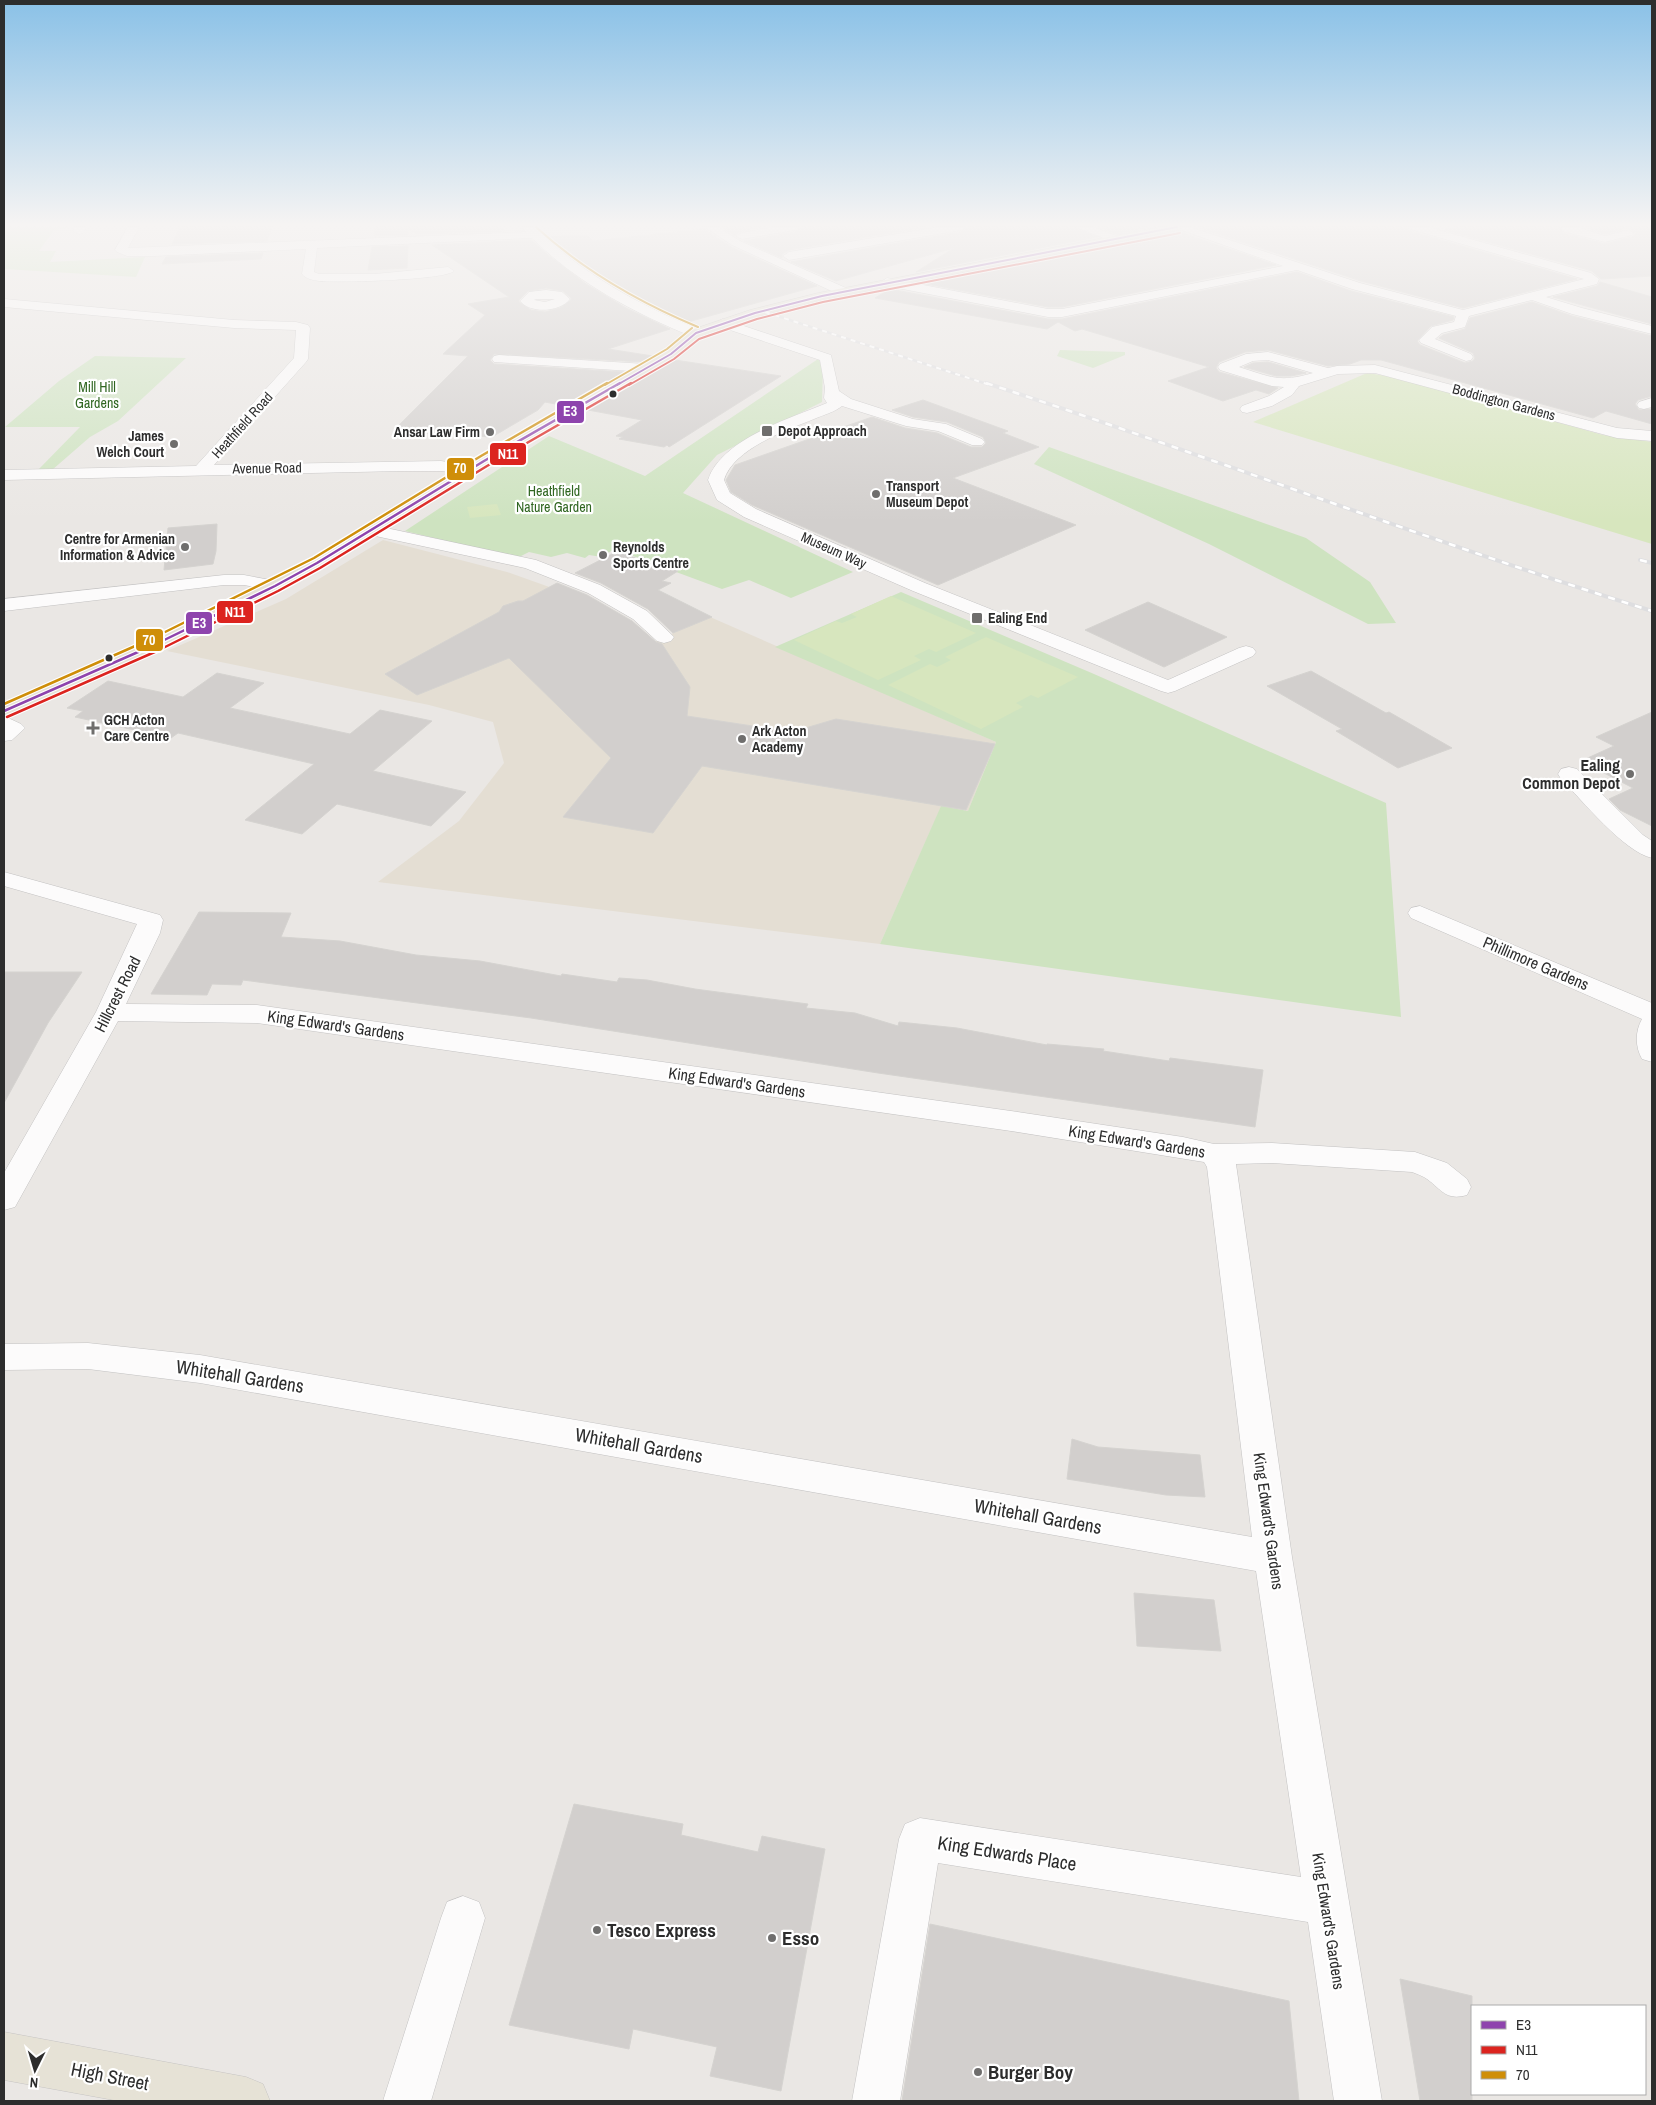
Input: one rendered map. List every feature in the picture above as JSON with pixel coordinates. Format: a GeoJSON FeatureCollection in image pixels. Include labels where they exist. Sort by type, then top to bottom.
{"type":"FeatureCollection","features":[{"type":"Feature","properties":{"kind":"main road"},"geometry":{"type":"LineString","coordinates":[[4,711],[154,645],[276,586],[470,470],[671,354],[696,332],[716,325]]}},
{"type":"Feature","properties":{"kind":"main road","name":"High Street"},"geometry":{"type":"LineString","coordinates":[[4,2056],[246,2101]]}},
{"type":"Feature","properties":{"kind":"street","name":"Heathfield Road"},"geometry":{"type":"LineString","coordinates":[[201,470],[301,359],[303,328],[272,325]]}},
{"type":"Feature","properties":{"kind":"street"},"geometry":{"type":"LineString","coordinates":[[678,325],[696,332]]}},
{"type":"Feature","properties":{"kind":"street"},"geometry":{"type":"LineString","coordinates":[[735,325],[826,358],[833,394],[846,402],[911,423],[941,427],[977,442]]}},
{"type":"Feature","properties":{"kind":"street"},"geometry":{"type":"LineString","coordinates":[[1455,325],[1437,330],[1426,340],[1466,357]]}},
{"type":"Feature","properties":{"kind":"street"},"geometry":{"type":"LineString","coordinates":[[1633,325],[1652,330]]}},
{"type":"Feature","properties":{"kind":"street","name":"Boddington Gardens"},"geometry":{"type":"LineString","coordinates":[[1326,372],[1281,351],[1251,357],[1225,368],[1278,383],[1293,383],[1326,372],[1375,368],[1617,433],[1652,436]]}},
{"type":"Feature","properties":{"kind":"street"},"geometry":{"type":"LineString","coordinates":[[499,359],[644,370]]}},
{"type":"Feature","properties":{"kind":"street"},"geometry":{"type":"LineString","coordinates":[[563,372],[568,366],[583,366]]}},
{"type":"Feature","properties":{"kind":"street"},"geometry":{"type":"LineString","coordinates":[[1400,375],[1421,366]]}},
{"type":"Feature","properties":{"kind":"street"},"geometry":{"type":"LineString","coordinates":[[605,368],[644,370]]}},
{"type":"Feature","properties":{"kind":"street"},"geometry":{"type":"LineString","coordinates":[[1247,409],[1287,393],[1293,387],[1293,383]]}},
{"type":"Feature","properties":{"kind":"street","name":"Museum Way"},"geometry":{"type":"LineString","coordinates":[[833,394],[831,398],[836,404],[749,444],[732,456],[720,469],[716,480],[723,496],[750,513],[919,587],[1168,687],[1246,652]]}},
{"type":"Feature","properties":{"kind":"street","name":"Avenue Road"},"geometry":{"type":"LineString","coordinates":[[4,475],[441,466],[470,470]]}},
{"type":"Feature","properties":{"kind":"street"},"geometry":{"type":"LineString","coordinates":[[372,530],[530,564],[594,589],[640,615],[664,637]]}},
{"type":"Feature","properties":{"kind":"street"},"geometry":{"type":"LineString","coordinates":[[4,605],[224,580],[244,580],[276,586]]}},
{"type":"Feature","properties":{"kind":"street"},"geometry":{"type":"LineString","coordinates":[[4,722],[14,728],[4,735]]}},
{"type":"Feature","properties":{"kind":"street"},"geometry":{"type":"LineString","coordinates":[[1569,774],[1635,840],[1652,851]]}},
{"type":"Feature","properties":{"kind":"street","name":"Hillcrest Road"},"geometry":{"type":"LineString","coordinates":[[4,879],[151,920],[147,933],[109,1012],[4,1199]]}},
{"type":"Feature","properties":{"kind":"street","name":"Phillimore Gardens"},"geometry":{"type":"LineString","coordinates":[[1420,913],[1652,1013]]}},
{"type":"Feature","properties":{"kind":"street","name":"King Edward's Gardens"},"geometry":{"type":"LineString","coordinates":[[109,1012],[256,1014],[1021,1122],[1183,1147],[1214,1154],[1222,1166],[1272,1557],[1358,2101]]}},
{"type":"Feature","properties":{"kind":"street"},"geometry":{"type":"LineString","coordinates":[[1652,1025],[1650,1030],[1652,1053]]}},
{"type":"Feature","properties":{"kind":"street"},"geometry":{"type":"LineString","coordinates":[[1214,1154],[1272,1152],[1415,1162],[1436,1170],[1456,1187]]}},
{"type":"Feature","properties":{"kind":"street","name":"Whitehall Gardens"},"geometry":{"type":"LineString","coordinates":[[4,1357],[88,1356],[200,1368],[1272,1557]]}},
{"type":"Feature","properties":{"kind":"street","name":"King Edwards Place"},"geometry":{"type":"LineString","coordinates":[[876,2101],[920,1839],[1326,1903]]}},
{"type":"Feature","properties":{"kind":"street"},"geometry":{"type":"LineString","coordinates":[[407,2101],[463,1918]]}},
{"type":"Feature","properties":{"kind":"shaded area","name":"Ark Acton Academy"},"geometry":{"type":"Polygon","coordinates":[[[383,540],[507,572],[583,599],[653,642],[710,617],[996,742],[968,811],[941,807],[880,944],[378,882],[459,821],[504,763],[493,722],[429,705],[167,651],[286,599],[383,540]]]}},
{"type":"Feature","properties":{"kind":"green space"},"geometry":{"type":"Polygon","coordinates":[[[1060,350],[1125,352],[1125,355],[1093,368],[1057,356],[1060,350]]]}},
{"type":"Feature","properties":{"kind":"green space","name":"Mill Hill Gardens"},"geometry":{"type":"Polygon","coordinates":[[[95,356],[186,358],[118,421],[90,437],[52,470],[38,470],[80,427],[5,427],[59,381],[95,356]]]}},
{"type":"Feature","properties":{"kind":"green space","name":"Heathfield Nature Garden"},"geometry":{"type":"Polygon","coordinates":[[[818,359],[823,366],[822,402],[717,455],[683,493],[853,572],[791,598],[749,580],[722,589],[614,549],[602,557],[589,555],[585,558],[567,553],[551,557],[529,552],[517,558],[405,531],[549,436],[645,476],[818,359]]]}},
{"type":"Feature","properties":{"kind":"green space"},"geometry":{"type":"Polygon","coordinates":[[[1367,373],[1401,378],[1603,435],[1652,442],[1652,544],[1253,422],[1367,373]]]}},
{"type":"Feature","properties":{"kind":"green space"},"geometry":{"type":"Polygon","coordinates":[[[1049,447],[1306,538],[1370,582],[1396,623],[1368,624],[1209,544],[1034,464],[1049,447]]]}},
{"type":"Feature","properties":{"kind":"green space"},"geometry":{"type":"Polygon","coordinates":[[[497,504],[501,515],[470,518],[467,507],[497,504]]]}},
{"type":"Feature","properties":{"kind":"green space"},"geometry":{"type":"Polygon","coordinates":[[[901,592],[1094,674],[1386,803],[1401,1017],[880,944],[941,806],[968,811],[996,742],[775,647],[901,592]]]}},
{"type":"Feature","properties":{"kind":"green space"},"geometry":{"type":"Polygon","coordinates":[[[891,596],[976,633],[936,652],[929,649],[914,656],[921,660],[878,680],[794,640],[836,621],[842,623],[857,617],[851,614],[891,596]]]}},
{"type":"Feature","properties":{"kind":"green space"},"geometry":{"type":"Polygon","coordinates":[[[986,637],[1078,677],[1038,698],[1031,695],[1016,703],[1023,707],[981,729],[888,685],[930,664],[937,667],[951,660],[945,657],[986,637]]]}},
{"type":"Feature","properties":{"kind":"building"},"geometry":{"type":"Polygon","coordinates":[[[474,325],[662,325],[670,329],[608,349],[653,356],[643,362],[494,354],[490,360],[494,364],[624,372],[566,406],[545,402],[538,410],[492,437],[393,431],[468,356],[443,354],[474,325]]]}},
{"type":"Feature","properties":{"kind":"building"},"geometry":{"type":"Polygon","coordinates":[[[1026,325],[1053,325],[1047,329],[1026,325]]]}},
{"type":"Feature","properties":{"kind":"building"},"geometry":{"type":"Polygon","coordinates":[[[1064,325],[1434,325],[1417,341],[1420,345],[1465,363],[1473,361],[1475,358],[1473,353],[1439,338],[1443,335],[1465,329],[1467,325],[1609,325],[1652,336],[1652,396],[1638,400],[1635,404],[1639,410],[1652,409],[1652,424],[1606,411],[1593,418],[1381,360],[1361,360],[1350,364],[1328,366],[1268,350],[1245,352],[1219,362],[1216,368],[1219,372],[1278,388],[1269,394],[1256,390],[1223,401],[1168,381],[1209,367],[1082,329],[1075,331],[1064,325]]]}},
{"type":"Feature","properties":{"kind":"building"},"geometry":{"type":"Polygon","coordinates":[[[675,360],[781,376],[669,447],[667,445],[664,447],[619,439],[623,437],[616,436],[642,420],[588,410],[675,360]]]}},
{"type":"Feature","properties":{"kind":"building"},"geometry":{"type":"Polygon","coordinates":[[[1268,362],[1306,373],[1276,376],[1244,367],[1253,363],[1268,362]]]}},
{"type":"Feature","properties":{"kind":"building","name":"Transport Museum Depot"},"geometry":{"type":"Polygon","coordinates":[[[923,400],[1008,431],[1003,433],[1039,447],[953,478],[1076,525],[938,585],[752,505],[731,492],[726,480],[735,465],[872,417],[905,428],[937,433],[971,447],[982,447],[986,443],[983,437],[947,422],[913,417],[892,410],[923,400]]]}},
{"type":"Feature","properties":{"kind":"building","name":"Centre for Armenian Information & Advice"},"geometry":{"type":"Polygon","coordinates":[[[217,524],[216,551],[213,564],[164,570],[168,528],[217,524]]]}},
{"type":"Feature","properties":{"kind":"building"},"geometry":{"type":"Polygon","coordinates":[[[616,552],[678,571],[662,581],[671,583],[658,590],[712,617],[673,633],[648,609],[601,583],[575,573],[616,552]]]}},
{"type":"Feature","properties":{"kind":"building"},"geometry":{"type":"Polygon","coordinates":[[[557,583],[587,595],[632,621],[656,642],[662,644],[690,687],[687,716],[792,732],[836,719],[995,744],[966,810],[702,766],[653,833],[563,817],[611,758],[509,658],[417,695],[385,674],[499,612],[503,606],[523,601],[557,583]]]}},
{"type":"Feature","properties":{"kind":"building"},"geometry":{"type":"Polygon","coordinates":[[[1148,602],[1227,637],[1164,667],[1085,630],[1148,602]]]}},
{"type":"Feature","properties":{"kind":"building"},"geometry":{"type":"Polygon","coordinates":[[[1311,671],[1452,748],[1398,768],[1336,731],[1342,729],[1267,686],[1311,671]]]}},
{"type":"Feature","properties":{"kind":"building"},"geometry":{"type":"Polygon","coordinates":[[[217,673],[264,683],[230,708],[350,734],[380,710],[432,721],[373,771],[466,792],[431,826],[337,804],[302,834],[245,820],[314,764],[178,733],[171,738],[75,717],[83,711],[67,708],[108,681],[183,697],[217,673]]]}},
{"type":"Feature","properties":{"kind":"building","name":"Ealing Common Depot"},"geometry":{"type":"Polygon","coordinates":[[[1652,712],[1652,826],[1620,810],[1609,799],[1633,788],[1581,761],[1614,746],[1596,737],[1652,712]]]}},
{"type":"Feature","properties":{"kind":"building"},"geometry":{"type":"Polygon","coordinates":[[[199,912],[291,913],[281,937],[340,941],[416,955],[480,961],[561,976],[562,974],[617,982],[619,978],[647,980],[695,989],[808,1004],[806,1008],[855,1013],[898,1026],[899,1022],[957,1028],[1047,1045],[1104,1049],[1103,1051],[1169,1061],[1170,1058],[1263,1070],[1255,1127],[878,1073],[531,1018],[243,980],[241,985],[212,984],[207,995],[151,994],[199,912]]]}},
{"type":"Feature","properties":{"kind":"building"},"geometry":{"type":"Polygon","coordinates":[[[4,972],[82,972],[48,1023],[4,1103],[4,972]]]}},
{"type":"Feature","properties":{"kind":"building"},"geometry":{"type":"Polygon","coordinates":[[[1072,1439],[1098,1447],[1200,1455],[1205,1497],[1166,1495],[1067,1479],[1072,1439]]]}},
{"type":"Feature","properties":{"kind":"building"},"geometry":{"type":"Polygon","coordinates":[[[1134,1593],[1214,1600],[1221,1651],[1137,1646],[1134,1593]]]}},
{"type":"Feature","properties":{"kind":"building"},"geometry":{"type":"Polygon","coordinates":[[[574,1804],[683,1824],[681,1835],[758,1852],[762,1836],[825,1849],[781,2091],[710,2076],[717,2047],[633,2029],[629,2049],[509,2025],[574,1804]]]}},
{"type":"Feature","properties":{"kind":"building"},"geometry":{"type":"Polygon","coordinates":[[[930,1924],[1289,2001],[1299,2101],[902,2101],[930,1924]]]}},
{"type":"Feature","properties":{"kind":"building"},"geometry":{"type":"Polygon","coordinates":[[[1400,1979],[1472,1996],[1472,2101],[1420,2101],[1400,1979]]]}},
{"type":"Feature","properties":{"kind":"railway"},"geometry":{"type":"LineString","coordinates":[[806,325],[990,385]]}},
{"type":"Feature","properties":{"kind":"railway"},"geometry":{"type":"LineString","coordinates":[[986,383],[1485,556],[1652,611]]}},
{"type":"Feature","properties":{"kind":"railway"},"geometry":{"type":"LineString","coordinates":[[1640,560],[1652,563]]}},
{"type":"Feature","properties":{"kind":"transit line","name":"70"},"geometry":{"type":"LineString","coordinates":[[694,325],[698,327]]}},
{"type":"Feature","properties":{"kind":"transit line","name":"E3"},"geometry":{"type":"LineString","coordinates":[[4,711],[154,645],[275,586],[317,563],[484,461],[671,354],[696,333],[719,325]]}},
{"type":"Feature","properties":{"kind":"transit line","name":"N11"},"geometry":{"type":"LineString","coordinates":[[7,717],[157,651],[278,591],[320,568],[487,466],[674,359],[699,339],[739,325]]}},
{"type":"Feature","properties":{"kind":"transit line","name":"70"},"geometry":{"type":"LineString","coordinates":[[4,704],[151,639],[314,558],[481,456],[667,349],[692,328]]}},
{"type":"Feature","properties":{"kind":"place","name":"Depot Approach"},"geometry":{"type":"Point","coordinates":[767,431]}},
{"type":"Feature","properties":{"kind":"place","name":"Ansar Law Firm"},"geometry":{"type":"Point","coordinates":[490,432]}},
{"type":"Feature","properties":{"kind":"place","name":"James Welch Court"},"geometry":{"type":"Point","coordinates":[174,444]}},
{"type":"Feature","properties":{"kind":"place","name":"Transport Museum Depot"},"geometry":{"type":"Point","coordinates":[876,494]}},
{"type":"Feature","properties":{"kind":"place","name":"Centre for Armenian Information & Advice"},"geometry":{"type":"Point","coordinates":[185,547]}},
{"type":"Feature","properties":{"kind":"place","name":"Reynolds Sports Centre"},"geometry":{"type":"Point","coordinates":[603,555]}},
{"type":"Feature","properties":{"kind":"place","name":"Ealing End"},"geometry":{"type":"Point","coordinates":[977,618]}},
{"type":"Feature","properties":{"kind":"place","name":"GCH Acton Care Centre"},"geometry":{"type":"Point","coordinates":[93,728]}},
{"type":"Feature","properties":{"kind":"place","name":"Ark Acton Academy"},"geometry":{"type":"Point","coordinates":[742,739]}},
{"type":"Feature","properties":{"kind":"place","name":"Ealing Common Depot"},"geometry":{"type":"Point","coordinates":[1630,774]}},
{"type":"Feature","properties":{"kind":"place","name":"Tesco Express"},"geometry":{"type":"Point","coordinates":[597,1930]}},
{"type":"Feature","properties":{"kind":"place","name":"Esso"},"geometry":{"type":"Point","coordinates":[772,1938]}},
{"type":"Feature","properties":{"kind":"place","name":"Burger Boy"},"geometry":{"type":"Point","coordinates":[978,2072]}}]}
